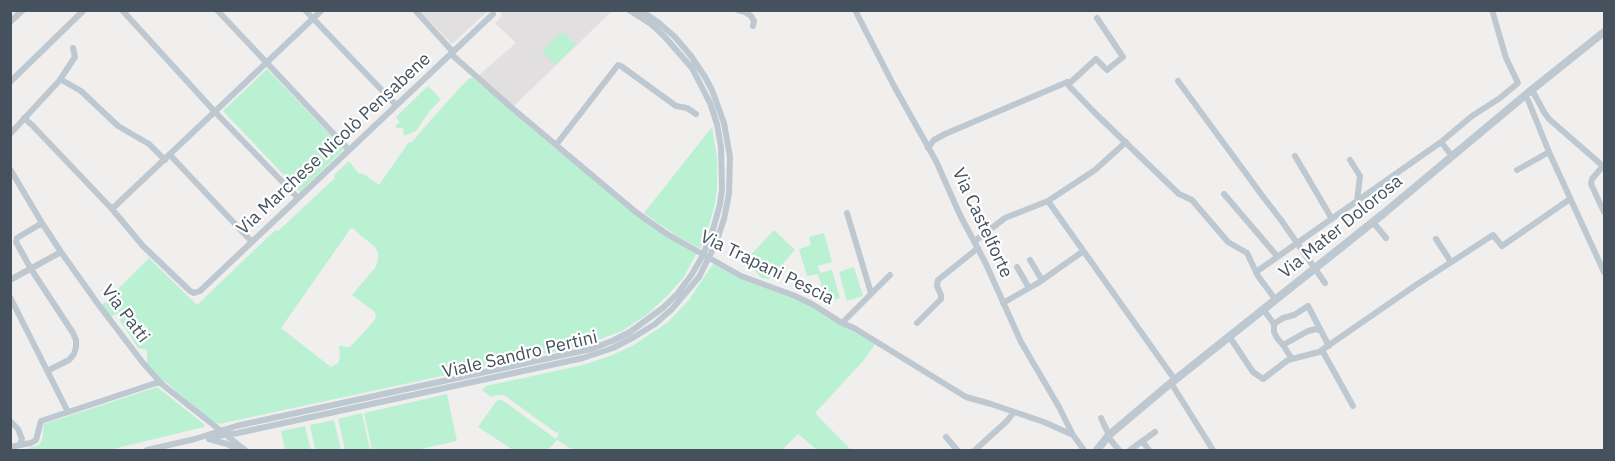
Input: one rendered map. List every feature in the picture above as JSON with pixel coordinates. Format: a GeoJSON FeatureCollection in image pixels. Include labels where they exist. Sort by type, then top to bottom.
{"type":"FeatureCollection","features":[{"type":"Feature","properties":{"kind":"street"},"geometry":{"type":"LineString","coordinates":[[10,22],[22,10]]}},
{"type":"Feature","properties":{"kind":"street"},"geometry":{"type":"LineString","coordinates":[[10,82],[84,10]]}},
{"type":"Feature","properties":{"kind":"street"},"geometry":{"type":"LineString","coordinates":[[122,10],[215,112],[298,198]]}},
{"type":"Feature","properties":{"kind":"street"},"geometry":{"type":"LineString","coordinates":[[217,10],[349,150]]}},
{"type":"Feature","properties":{"kind":"street"},"geometry":{"type":"LineString","coordinates":[[305,10],[396,105]]}},
{"type":"Feature","properties":{"kind":"street"},"geometry":{"type":"LineString","coordinates":[[24,118],[112,210],[322,10]]}},
{"type":"Feature","properties":{"kind":"street","name":"Via Trapani Pescia"},"geometry":{"type":"LineString","coordinates":[[415,10],[475,76],[637,213],[667,234],[741,276],[805,300],[966,397],[1057,427],[1073,435]]}},
{"type":"Feature","properties":{"kind":"street","name":"Viale Sandro Pertini"},"geometry":{"type":"LineString","coordinates":[[629,10],[673,44],[705,90],[714,115],[721,147],[722,189],[717,219],[706,257]]}},
{"type":"Feature","properties":{"kind":"street","name":"Viale Sandro Pertini"},"geometry":{"type":"LineString","coordinates":[[147,450],[569,361],[602,352],[634,337],[681,301],[693,285],[719,235],[729,194],[730,157],[724,123],[712,90],[691,56],[667,30],[640,10]]}},
{"type":"Feature","properties":{"kind":"street"},"geometry":{"type":"LineString","coordinates":[[738,10],[751,16],[754,21],[753,26]]}},
{"type":"Feature","properties":{"kind":"street","name":"Via Castelforte"},"geometry":{"type":"LineString","coordinates":[[855,10],[928,148],[986,264],[1021,342],[1083,449]]}},
{"type":"Feature","properties":{"kind":"street"},"geometry":{"type":"LineString","coordinates":[[1491,10],[1506,58],[1518,83],[1549,119],[1604,167],[1592,179],[1591,184],[1605,212]]}},
{"type":"Feature","properties":{"kind":"street","name":"Via Marchese Nicolò Pensabene"},"geometry":{"type":"LineString","coordinates":[[112,210],[143,246],[190,291],[194,293],[200,291],[493,14]]}},
{"type":"Feature","properties":{"kind":"street"},"geometry":{"type":"LineString","coordinates":[[928,148],[934,140],[945,134],[1071,82],[1096,59],[1107,70],[1123,57],[1096,18]]}},
{"type":"Feature","properties":{"kind":"street","name":"Via Mater Dolorosa"},"geometry":{"type":"LineString","coordinates":[[1099,450],[1109,436],[1173,381],[1373,222],[1605,32]]}},
{"type":"Feature","properties":{"kind":"street"},"geometry":{"type":"LineString","coordinates":[[10,134],[60,79],[75,57],[73,48]]}},
{"type":"Feature","properties":{"kind":"street"},"geometry":{"type":"LineString","coordinates":[[556,145],[618,66],[676,106],[687,108],[696,114]]}},
{"type":"Feature","properties":{"kind":"street"},"geometry":{"type":"LineString","coordinates":[[60,79],[81,91],[118,126],[168,157],[252,242]]}},
{"type":"Feature","properties":{"kind":"street"},"geometry":{"type":"LineString","coordinates":[[1178,81],[1325,283]]}},
{"type":"Feature","properties":{"kind":"street"},"geometry":{"type":"LineString","coordinates":[[1067,82],[1179,194],[1192,200],[1228,242],[1247,254],[1275,300]]}},
{"type":"Feature","properties":{"kind":"street"},"geometry":{"type":"LineString","coordinates":[[1256,272],[1441,142],[1485,106],[1500,98],[1518,83]]}},
{"type":"Feature","properties":{"kind":"street"},"geometry":{"type":"LineString","coordinates":[[1528,93],[1549,152],[1605,272]]}},
{"type":"Feature","properties":{"kind":"street"},"geometry":{"type":"LineString","coordinates":[[975,242],[1005,218],[1048,201],[1095,170],[1126,142]]}},
{"type":"Feature","properties":{"kind":"street"},"geometry":{"type":"LineString","coordinates":[[1441,142],[1452,156]]}},
{"type":"Feature","properties":{"kind":"street"},"geometry":{"type":"LineString","coordinates":[[1517,170],[1549,152]]}},
{"type":"Feature","properties":{"kind":"street"},"geometry":{"type":"LineString","coordinates":[[1295,156],[1332,219]]}},
{"type":"Feature","properties":{"kind":"street"},"geometry":{"type":"LineString","coordinates":[[1350,160],[1360,176],[1357,201]]}},
{"type":"Feature","properties":{"kind":"street","name":"Via Patti"},"geometry":{"type":"LineString","coordinates":[[10,169],[61,252],[159,382],[245,450]]}},
{"type":"Feature","properties":{"kind":"street"},"geometry":{"type":"LineString","coordinates":[[1224,194],[1277,256]]}},
{"type":"Feature","properties":{"kind":"street"},"geometry":{"type":"LineString","coordinates":[[1229,336],[1252,372],[1263,379],[1288,360],[1321,351],[1329,346],[1493,235],[1502,246],[1570,199]]}},
{"type":"Feature","properties":{"kind":"street"},"geometry":{"type":"LineString","coordinates":[[1048,201],[1173,381],[1213,450]]}},
{"type":"Feature","properties":{"kind":"street"},"geometry":{"type":"LineString","coordinates":[[847,213],[871,293]]}},
{"type":"Feature","properties":{"kind":"street"},"geometry":{"type":"LineString","coordinates":[[1373,222],[1386,238]]}},
{"type":"Feature","properties":{"kind":"street"},"geometry":{"type":"LineString","coordinates":[[42,223],[16,239],[16,242],[76,340],[76,347],[69,360],[47,371]]}},
{"type":"Feature","properties":{"kind":"street"},"geometry":{"type":"LineString","coordinates":[[1436,239],[1451,262]]}},
{"type":"Feature","properties":{"kind":"street"},"geometry":{"type":"LineString","coordinates":[[917,322],[940,301],[938,280],[978,248]]}},
{"type":"Feature","properties":{"kind":"street"},"geometry":{"type":"LineString","coordinates":[[10,280],[61,252]]}},
{"type":"Feature","properties":{"kind":"street"},"geometry":{"type":"LineString","coordinates":[[1003,303],[1042,280],[1082,252]]}},
{"type":"Feature","properties":{"kind":"street"},"geometry":{"type":"LineString","coordinates":[[1030,260],[1042,280]]}},
{"type":"Feature","properties":{"kind":"street"},"geometry":{"type":"LineString","coordinates":[[1017,267],[1029,288]]}},
{"type":"Feature","properties":{"kind":"street"},"geometry":{"type":"LineString","coordinates":[[842,323],[890,275]]}},
{"type":"Feature","properties":{"kind":"street"},"geometry":{"type":"LineString","coordinates":[[10,297],[68,412]]}},
{"type":"Feature","properties":{"kind":"street"},"geometry":{"type":"LineString","coordinates":[[1274,324],[1308,306],[1329,346]]}},
{"type":"Feature","properties":{"kind":"street"},"geometry":{"type":"LineString","coordinates":[[1263,309],[1274,324],[1276,338],[1292,359]]}},
{"type":"Feature","properties":{"kind":"street"},"geometry":{"type":"LineString","coordinates":[[1283,345],[1308,331],[1316,329],[1321,331]]}},
{"type":"Feature","properties":{"kind":"street"},"geometry":{"type":"LineString","coordinates":[[1321,351],[1353,406]]}},
{"type":"Feature","properties":{"kind":"street"},"geometry":{"type":"LineString","coordinates":[[10,447],[36,440],[41,421],[159,382]]}},
{"type":"Feature","properties":{"kind":"street"},"geometry":{"type":"LineString","coordinates":[[975,450],[1014,412]]}},
{"type":"Feature","properties":{"kind":"street"},"geometry":{"type":"LineString","coordinates":[[1101,418],[1109,436],[1119,450]]}},
{"type":"Feature","properties":{"kind":"street"},"geometry":{"type":"LineString","coordinates":[[10,421],[18,429],[22,438],[20,445]]}},
{"type":"Feature","properties":{"kind":"street"},"geometry":{"type":"LineString","coordinates":[[1130,450],[1155,432]]}},
{"type":"Feature","properties":{"kind":"street"},"geometry":{"type":"LineString","coordinates":[[946,436],[957,450]]}},
{"type":"Feature","properties":{"kind":"street"},"geometry":{"type":"LineString","coordinates":[[196,439],[216,440],[239,450]]}},
{"type":"Feature","properties":{"kind":"street"},"geometry":{"type":"LineString","coordinates":[[1142,441],[1149,450]]}},
{"type":"Feature","properties":{"kind":"street"},"geometry":{"type":"LineString","coordinates":[[1083,449],[1099,450]]}},
{"type":"Feature","properties":{"kind":"shaded area"},"geometry":{"type":"Polygon","coordinates":[[[420,11],[488,11],[452,44],[420,11]]]}},
{"type":"Feature","properties":{"kind":"shaded area"},"geometry":{"type":"Polygon","coordinates":[[[501,11],[612,11],[514,106],[479,75],[516,43],[495,23],[501,17],[501,11]]]}},
{"type":"Feature","properties":{"kind":"green space"},"geometry":{"type":"Polygon","coordinates":[[[562,31],[576,45],[555,65],[542,51],[562,31]]]}},
{"type":"Feature","properties":{"kind":"green space"},"geometry":{"type":"Polygon","coordinates":[[[267,69],[344,149],[300,192],[223,111],[267,69]]]}},
{"type":"Feature","properties":{"kind":"green space"},"geometry":{"type":"Polygon","coordinates":[[[473,78],[562,154],[696,254],[684,277],[648,314],[622,331],[567,349],[219,424],[210,420],[161,378],[147,363],[147,350],[138,348],[116,314],[110,317],[106,312],[102,305],[149,258],[197,305],[268,237],[276,230],[278,231],[335,178],[334,175],[349,161],[359,174],[362,173],[379,185],[409,142],[412,142],[467,80],[473,78]],[[351,228],[281,328],[331,367],[338,363],[339,346],[352,345],[376,318],[375,312],[352,295],[375,268],[378,260],[375,247],[351,228]]]}},
{"type":"Feature","properties":{"kind":"green space"},"geometry":{"type":"Polygon","coordinates":[[[428,86],[441,99],[416,131],[404,136],[403,128],[396,128],[400,122],[396,117],[428,86]]]}},
{"type":"Feature","properties":{"kind":"green space"},"geometry":{"type":"Polygon","coordinates":[[[712,127],[717,157],[717,188],[710,222],[700,249],[644,213],[712,127]]]}},
{"type":"Feature","properties":{"kind":"green space"},"geometry":{"type":"Polygon","coordinates":[[[774,230],[795,250],[769,279],[762,278],[745,261],[774,230]]]}},
{"type":"Feature","properties":{"kind":"green space"},"geometry":{"type":"Polygon","coordinates":[[[824,233],[832,262],[818,266],[820,273],[832,270],[840,298],[826,302],[818,274],[807,276],[799,249],[811,245],[809,237],[824,233]]]}},
{"type":"Feature","properties":{"kind":"green space"},"geometry":{"type":"Polygon","coordinates":[[[713,264],[746,281],[805,303],[875,344],[864,360],[815,413],[851,450],[817,450],[798,434],[782,450],[573,450],[557,440],[548,450],[513,450],[478,427],[495,403],[502,400],[556,439],[559,433],[504,395],[491,397],[482,390],[486,386],[583,365],[632,346],[667,323],[689,300],[713,264]]]}},
{"type":"Feature","properties":{"kind":"green space"},"geometry":{"type":"Polygon","coordinates":[[[854,267],[863,296],[847,301],[839,272],[854,267]]]}},
{"type":"Feature","properties":{"kind":"green space"},"geometry":{"type":"Polygon","coordinates":[[[157,387],[204,424],[204,427],[109,450],[22,450],[39,445],[44,424],[157,387]]]}},
{"type":"Feature","properties":{"kind":"green space"},"geometry":{"type":"Polygon","coordinates":[[[447,394],[457,441],[416,450],[372,450],[364,413],[447,394]]]}},
{"type":"Feature","properties":{"kind":"green space"},"geometry":{"type":"Polygon","coordinates":[[[362,413],[370,450],[345,450],[338,419],[362,413]]]}},
{"type":"Feature","properties":{"kind":"green space"},"geometry":{"type":"Polygon","coordinates":[[[334,420],[341,450],[315,450],[310,425],[334,420]]]}},
{"type":"Feature","properties":{"kind":"green space"},"geometry":{"type":"Polygon","coordinates":[[[305,426],[311,450],[285,450],[281,431],[305,426]]]}}]}
